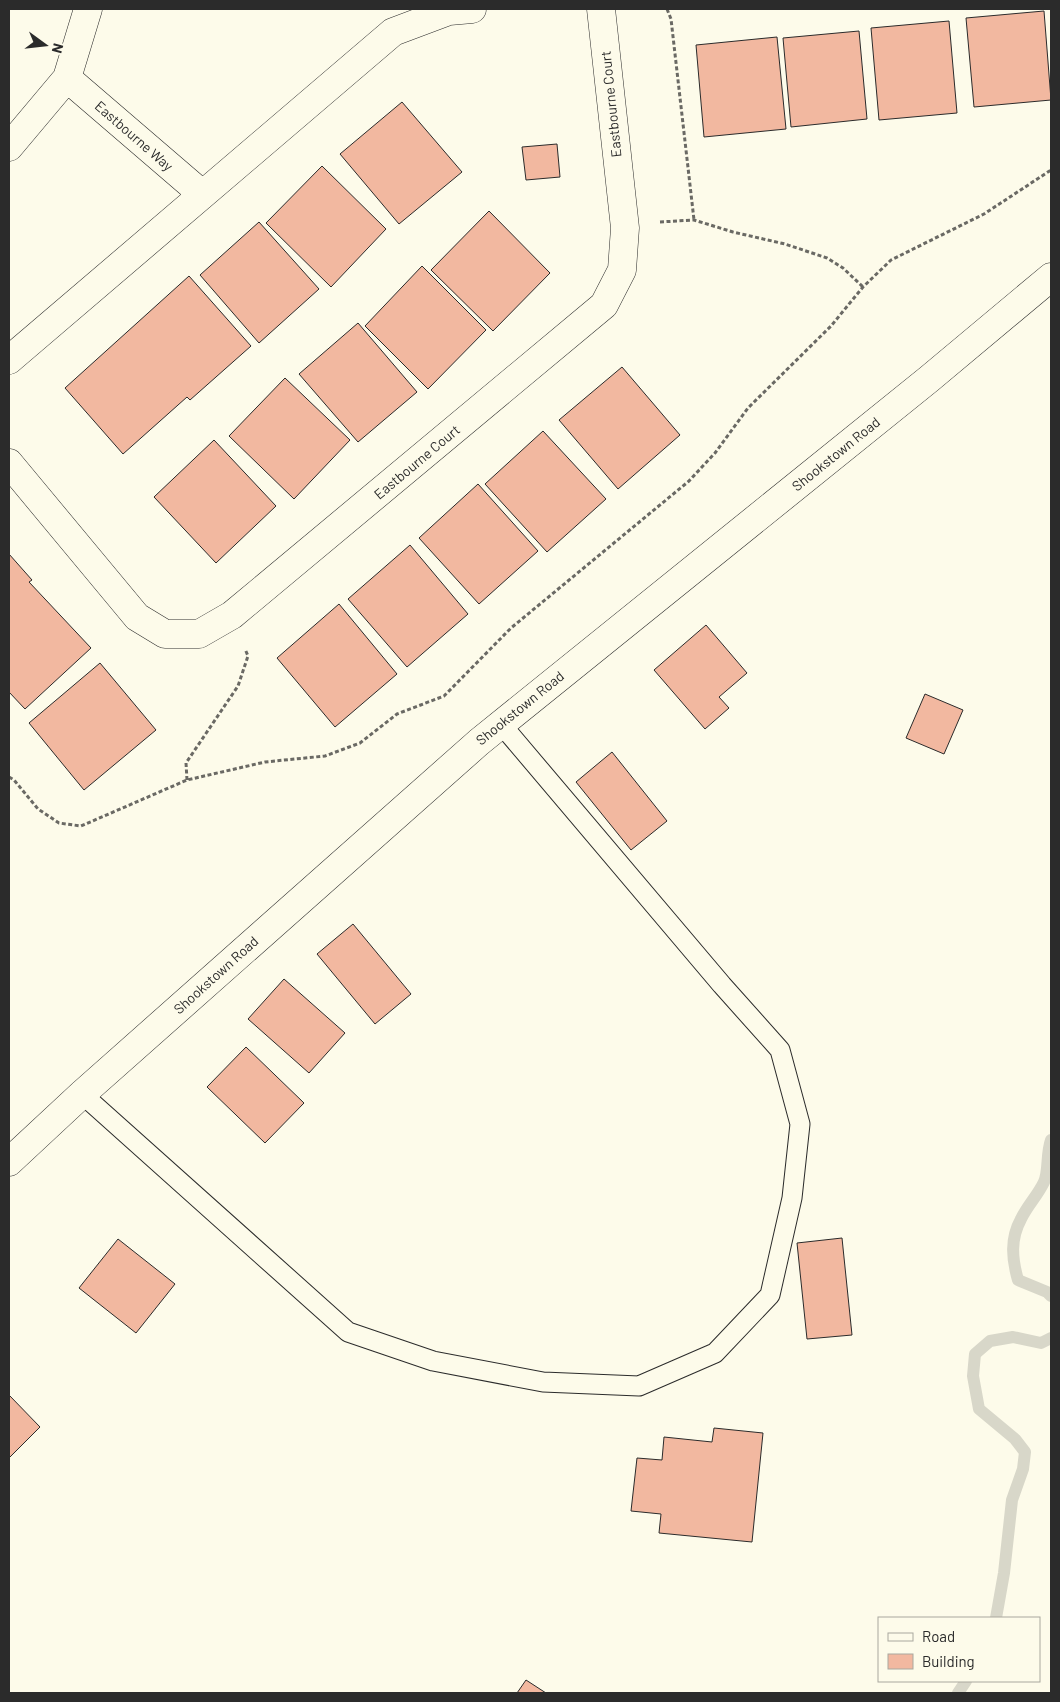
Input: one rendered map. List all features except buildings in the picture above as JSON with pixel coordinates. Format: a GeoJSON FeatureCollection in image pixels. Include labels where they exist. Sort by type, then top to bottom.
{"type":"FeatureCollection","features":[{"type":"Feature","properties":{"kind":"street"},"geometry":{"type":"LineString","coordinates":[[9,147],[67,78],[88,9]]}},
{"type":"Feature","properties":{"kind":"street"},"geometry":{"type":"LineString","coordinates":[[9,360],[393,32],[449,11],[472,9]]}},
{"type":"Feature","properties":{"kind":"street","name":"Eastbourne Court"},"geometry":{"type":"LineString","coordinates":[[9,464],[137,617],[166,634],[198,634],[232,616],[604,305],[622,270],[625,228],[601,9]]}},
{"type":"Feature","properties":{"kind":"street","name":"Eastbourne Way"},"geometry":{"type":"LineString","coordinates":[[67,78],[202,194]]}},
{"type":"Feature","properties":{"kind":"street","name":"Shookstown Road"},"geometry":{"type":"LineString","coordinates":[[9,1162],[82,1094],[501,724],[928,379],[1051,277]]}},
{"type":"Feature","properties":{"kind":"lane"},"geometry":{"type":"LineString","coordinates":[[82,1094],[348,1332],[433,1361],[543,1382],[639,1386],[715,1353],[770,1296],[792,1198],[800,1124],[780,1050],[722,985],[501,724]]}},
{"type":"Feature","properties":{"kind":"path"},"geometry":{"type":"LineString","coordinates":[[667,9],[671,19],[694,220]]}},
{"type":"Feature","properties":{"kind":"path"},"geometry":{"type":"LineString","coordinates":[[9,777],[14,780],[38,809],[59,823],[81,826],[188,780],[265,762],[325,756],[360,743],[397,714],[444,696],[511,628],[689,481],[715,453],[748,408],[831,326],[863,287],[891,260],[984,214],[1051,170]]}},
{"type":"Feature","properties":{"kind":"path"},"geometry":{"type":"LineString","coordinates":[[625,228],[657,222],[694,220],[733,232],[785,244],[827,258],[843,268],[863,287]]}},
{"type":"Feature","properties":{"kind":"path"},"geometry":{"type":"LineString","coordinates":[[188,780],[186,762],[238,686],[248,656],[232,616]]}},
{"type":"Feature","properties":{"kind":"waterway"},"geometry":{"type":"LineString","coordinates":[[1051,1140],[1048,1151],[1046,1178],[1017,1227],[1013,1249],[1018,1280],[1047,1292],[1051,1296]]}},
{"type":"Feature","properties":{"kind":"waterway"},"geometry":{"type":"LineString","coordinates":[[996,1617],[1004,1573],[1012,1500],[1023,1469],[1025,1452],[1015,1439],[979,1409],[973,1376],[975,1354],[990,1341],[1013,1337],[1041,1343],[1051,1338]]}},
{"type":"Feature","properties":{"kind":"waterway"},"geometry":{"type":"LineString","coordinates":[[958,1693],[965,1682]]}}]}
